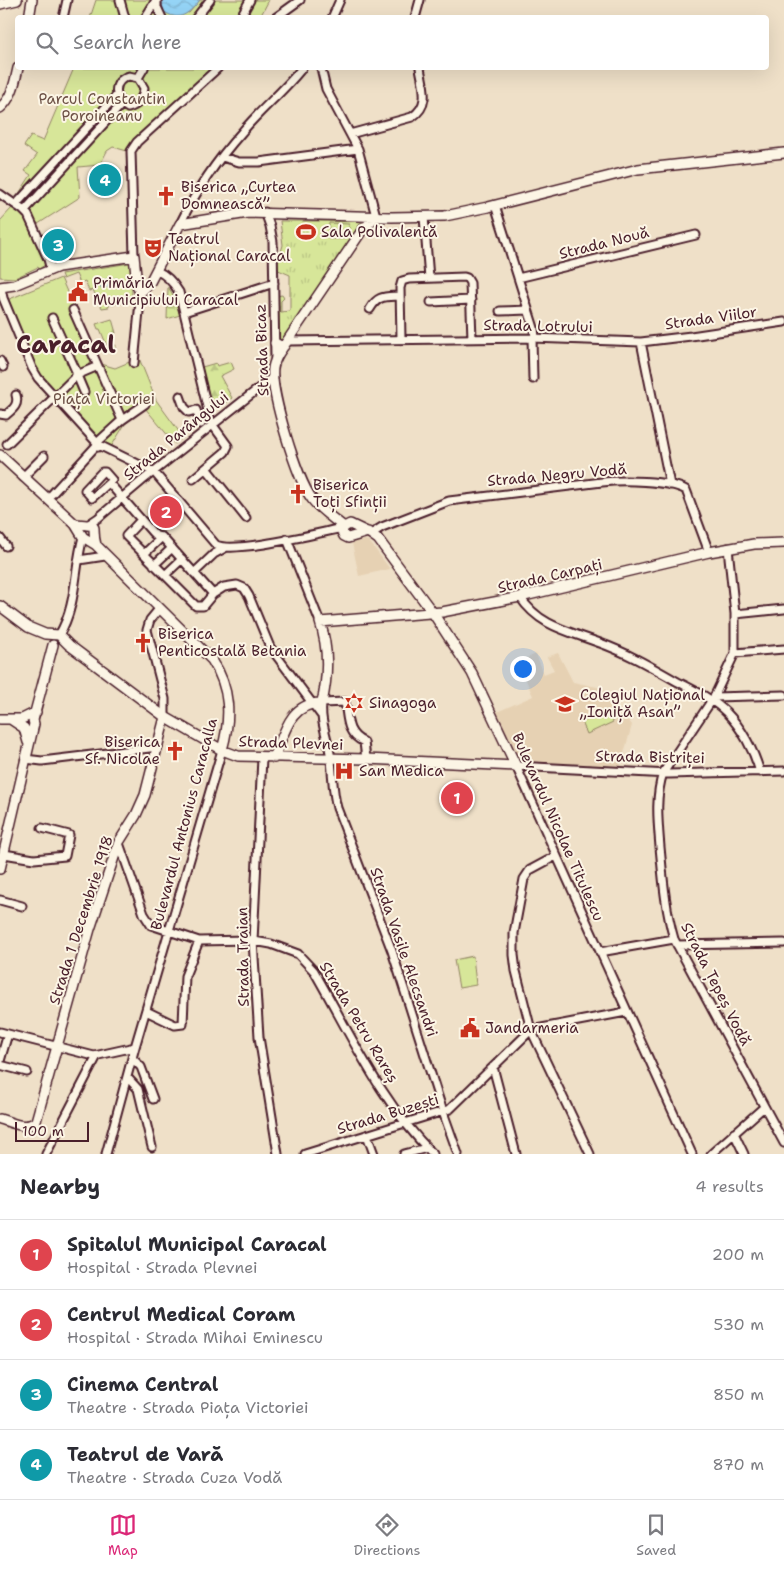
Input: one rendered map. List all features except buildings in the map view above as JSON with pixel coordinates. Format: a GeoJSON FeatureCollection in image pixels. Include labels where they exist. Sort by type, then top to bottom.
{"type":"FeatureCollection","features":[{"type":"Feature","properties":{"kind":"main road"},"geometry":{"type":"LineString","coordinates":[[0,4],[17,0]]}},
{"type":"Feature","properties":{"kind":"main road"},"geometry":{"type":"LineString","coordinates":[[30,15],[32,0]]}},
{"type":"Feature","properties":{"kind":"main road"},"geometry":{"type":"LineString","coordinates":[[0,108],[7,101],[11,93],[17,70]]}},
{"type":"Feature","properties":{"kind":"main road"},"geometry":{"type":"LineString","coordinates":[[0,288],[14,285],[58,267],[134,256],[137,285],[141,291],[147,288],[180,224],[240,214],[265,212],[424,217],[453,215],[638,169],[784,154]]}},
{"type":"Feature","properties":{"kind":"main road"},"geometry":{"type":"LineString","coordinates":[[275,359],[361,232],[376,216]]}},
{"type":"Feature","properties":{"kind":"main road"},"geometry":{"type":"LineString","coordinates":[[275,343],[281,346],[286,343]]}},
{"type":"Feature","properties":{"kind":"main road","name":"Strada Bicaz"},"geometry":{"type":"LineString","coordinates":[[275,359],[273,377],[279,412],[298,469],[308,493],[319,507],[343,530]]}},
{"type":"Feature","properties":{"kind":"main road","name":"Bulevardul Antonius Caracalla"},"geometry":{"type":"LineString","coordinates":[[0,455],[75,524],[89,533],[105,556],[205,653],[217,668],[227,696],[229,713],[222,750]]}},
{"type":"Feature","properties":{"kind":"main road","name":"Bulevardul Nicolae Titulescu"},"geometry":{"type":"LineString","coordinates":[[343,530],[348,524],[354,531],[369,533],[378,539],[393,558],[433,613],[472,673],[516,766]]}},
{"type":"Feature","properties":{"kind":"main road","name":"Strada Carpați"},"geometry":{"type":"LineString","coordinates":[[320,622],[433,613],[520,598],[728,548],[754,544],[784,543]]}},
{"type":"Feature","properties":{"kind":"main road","name":"Strada Plevnei"},"geometry":{"type":"LineString","coordinates":[[0,606],[28,627],[56,642],[165,717],[222,750],[238,756],[366,759],[516,766]]}},
{"type":"Feature","properties":{"kind":"main road"},"geometry":{"type":"LineString","coordinates":[[274,758],[290,718],[297,710],[312,703],[322,703],[328,674],[324,634],[320,622]]}},
{"type":"Feature","properties":{"kind":"main road"},"geometry":{"type":"LineString","coordinates":[[0,869],[28,745],[28,721],[56,642]]}},
{"type":"Feature","properties":{"kind":"main road","name":"Strada 1 Decembrie 1918"},"geometry":{"type":"LineString","coordinates":[[0,1119],[25,1126],[30,1126],[36,1121],[90,929],[119,842],[142,802],[165,717]]}},
{"type":"Feature","properties":{"kind":"main road"},"geometry":{"type":"LineString","coordinates":[[0,719],[28,721]]}},
{"type":"Feature","properties":{"kind":"street"},"geometry":{"type":"LineString","coordinates":[[64,15],[67,0]]}},
{"type":"Feature","properties":{"kind":"street"},"geometry":{"type":"LineString","coordinates":[[120,0],[124,15]]}},
{"type":"Feature","properties":{"kind":"street"},"geometry":{"type":"LineString","coordinates":[[147,15],[156,0]]}},
{"type":"Feature","properties":{"kind":"street"},"geometry":{"type":"LineString","coordinates":[[156,0],[161,15]]}},
{"type":"Feature","properties":{"kind":"street"},"geometry":{"type":"LineString","coordinates":[[198,15],[210,0]]}},
{"type":"Feature","properties":{"kind":"street"},"geometry":{"type":"LineString","coordinates":[[242,15],[250,0]]}},
{"type":"Feature","properties":{"kind":"street"},"geometry":{"type":"LineString","coordinates":[[279,15],[300,0]]}},
{"type":"Feature","properties":{"kind":"street"},"geometry":{"type":"LineString","coordinates":[[333,15],[340,0]]}},
{"type":"Feature","properties":{"kind":"street"},"geometry":{"type":"LineString","coordinates":[[416,15],[420,0]]}},
{"type":"Feature","properties":{"kind":"street"},"geometry":{"type":"LineString","coordinates":[[138,78],[143,70]]}},
{"type":"Feature","properties":{"kind":"street"},"geometry":{"type":"LineString","coordinates":[[134,256],[131,151],[137,142],[216,70]]}},
{"type":"Feature","properties":{"kind":"street"},"geometry":{"type":"LineString","coordinates":[[180,224],[200,186],[222,157],[242,132],[300,70]]}},
{"type":"Feature","properties":{"kind":"street"},"geometry":{"type":"LineString","coordinates":[[321,70],[326,89],[358,149],[376,216]]}},
{"type":"Feature","properties":{"kind":"street"},"geometry":{"type":"LineString","coordinates":[[350,134],[418,113],[424,100],[420,70]]}},
{"type":"Feature","properties":{"kind":"street"},"geometry":{"type":"LineString","coordinates":[[19,201],[116,96],[117,87],[125,77],[134,76],[138,78],[144,88],[142,97],[131,108],[122,104],[116,96]]}},
{"type":"Feature","properties":{"kind":"street"},"geometry":{"type":"LineString","coordinates":[[28,208],[122,104]]}},
{"type":"Feature","properties":{"kind":"street"},"geometry":{"type":"LineString","coordinates":[[222,157],[239,162],[259,162],[358,149]]}},
{"type":"Feature","properties":{"kind":"street"},"geometry":{"type":"LineString","coordinates":[[0,194],[28,215],[51,270]]}},
{"type":"Feature","properties":{"kind":"street"},"geometry":{"type":"LineString","coordinates":[[496,205],[534,328],[533,379]]}},
{"type":"Feature","properties":{"kind":"street","name":"Strada Bicaz"},"geometry":{"type":"LineString","coordinates":[[265,212],[272,234],[275,359]]}},
{"type":"Feature","properties":{"kind":"street"},"geometry":{"type":"LineString","coordinates":[[424,217],[429,278]]}},
{"type":"Feature","properties":{"kind":"street","name":"Strada Nouă"},"geometry":{"type":"LineString","coordinates":[[518,278],[696,235]]}},
{"type":"Feature","properties":{"kind":"street"},"geometry":{"type":"LineString","coordinates":[[156,271],[168,277],[175,286],[184,312],[199,379],[212,424],[228,446],[225,452],[193,479]]}},
{"type":"Feature","properties":{"kind":"street"},"geometry":{"type":"LineString","coordinates":[[401,339],[400,284],[402,281],[409,279],[464,277],[469,280],[472,339]]}},
{"type":"Feature","properties":{"kind":"street"},"geometry":{"type":"LineString","coordinates":[[184,312],[274,283]]}},
{"type":"Feature","properties":{"kind":"street"},"geometry":{"type":"LineString","coordinates":[[0,288],[2,298],[34,373],[99,445],[154,472],[216,545],[225,548],[243,547],[343,530]]}},
{"type":"Feature","properties":{"kind":"street"},"geometry":{"type":"LineString","coordinates":[[134,363],[141,291]]}},
{"type":"Feature","properties":{"kind":"street"},"geometry":{"type":"LineString","coordinates":[[370,309],[374,301],[381,297],[400,296]]}},
{"type":"Feature","properties":{"kind":"street"},"geometry":{"type":"LineString","coordinates":[[431,302],[471,300]]}},
{"type":"Feature","properties":{"kind":"street"},"geometry":{"type":"LineString","coordinates":[[73,310],[122,420]]}},
{"type":"Feature","properties":{"kind":"street"},"geometry":{"type":"LineString","coordinates":[[500,311],[528,310]]}},
{"type":"Feature","properties":{"kind":"street"},"geometry":{"type":"LineString","coordinates":[[52,318],[84,392]]}},
{"type":"Feature","properties":{"kind":"street","name":"Strada Viilor"},"geometry":{"type":"LineString","coordinates":[[641,342],[784,322]]}},
{"type":"Feature","properties":{"kind":"street","name":"Strada Lotrului"},"geometry":{"type":"LineString","coordinates":[[286,343],[401,339],[534,338],[641,342]]}},
{"type":"Feature","properties":{"kind":"street"},"geometry":{"type":"LineString","coordinates":[[641,342],[670,485]]}},
{"type":"Feature","properties":{"kind":"street"},"geometry":{"type":"LineString","coordinates":[[7,444],[56,398],[76,373],[98,366]]}},
{"type":"Feature","properties":{"kind":"street","name":"Strada Parângului"},"geometry":{"type":"LineString","coordinates":[[89,533],[98,518],[212,424],[273,377]]}},
{"type":"Feature","properties":{"kind":"street"},"geometry":{"type":"LineString","coordinates":[[0,414],[6,415],[16,405],[16,395]]}},
{"type":"Feature","properties":{"kind":"street"},"geometry":{"type":"LineString","coordinates":[[180,396],[184,407],[189,412],[196,410],[201,424]]}},
{"type":"Feature","properties":{"kind":"street"},"geometry":{"type":"LineString","coordinates":[[100,440],[122,420],[145,404]]}},
{"type":"Feature","properties":{"kind":"street"},"geometry":{"type":"LineString","coordinates":[[96,446],[98,448],[53,495],[96,446]]}},
{"type":"Feature","properties":{"kind":"street"},"geometry":{"type":"LineString","coordinates":[[23,477],[44,456]]}},
{"type":"Feature","properties":{"kind":"street"},"geometry":{"type":"LineString","coordinates":[[206,468],[246,518]]}},
{"type":"Feature","properties":{"kind":"street","name":"Strada Negru Vodă"},"geometry":{"type":"LineString","coordinates":[[369,533],[429,508],[460,498],[615,481],[670,485],[686,490],[709,552]]}},
{"type":"Feature","properties":{"kind":"street"},"geometry":{"type":"LineString","coordinates":[[109,483],[141,520],[156,536],[162,537],[213,594]]}},
{"type":"Feature","properties":{"kind":"street"},"geometry":{"type":"LineString","coordinates":[[141,520],[126,536],[196,606],[200,607],[213,594],[224,587],[230,585],[244,588],[270,647],[321,715]]}},
{"type":"Feature","properties":{"kind":"street"},"geometry":{"type":"LineString","coordinates":[[56,642],[69,615],[79,560],[89,533]]}},
{"type":"Feature","properties":{"kind":"street"},"geometry":{"type":"LineString","coordinates":[[144,554],[162,537]]}},
{"type":"Feature","properties":{"kind":"street"},"geometry":{"type":"LineString","coordinates":[[0,538],[6,546]]}},
{"type":"Feature","properties":{"kind":"street"},"geometry":{"type":"LineString","coordinates":[[287,539],[320,622]]}},
{"type":"Feature","properties":{"kind":"street"},"geometry":{"type":"LineString","coordinates":[[154,565],[172,548]]}},
{"type":"Feature","properties":{"kind":"street"},"geometry":{"type":"LineString","coordinates":[[194,573],[214,554],[225,548]]}},
{"type":"Feature","properties":{"kind":"street","name":"Strada Țepeș Vodă"},"geometry":{"type":"LineString","coordinates":[[728,548],[735,614],[735,653],[713,699],[663,773],[658,790],[663,886],[666,910],[676,942],[784,1143]]}},
{"type":"Feature","properties":{"kind":"street"},"geometry":{"type":"LineString","coordinates":[[79,560],[105,556]]}},
{"type":"Feature","properties":{"kind":"street"},"geometry":{"type":"LineString","coordinates":[[164,575],[182,560]]}},
{"type":"Feature","properties":{"kind":"street"},"geometry":{"type":"LineString","coordinates":[[520,598],[531,613],[549,625],[625,653],[713,699],[736,724],[749,746],[760,772]]}},
{"type":"Feature","properties":{"kind":"street","name":"Strada 1 Decembrie 1918"},"geometry":{"type":"LineString","coordinates":[[159,609],[150,620],[147,630],[166,703],[165,717]]}},
{"type":"Feature","properties":{"kind":"street"},"geometry":{"type":"LineString","coordinates":[[735,614],[784,609]]}},
{"type":"Feature","properties":{"kind":"street"},"geometry":{"type":"LineString","coordinates":[[735,653],[784,649]]}},
{"type":"Feature","properties":{"kind":"street"},"geometry":{"type":"LineString","coordinates":[[713,699],[784,696]]}},
{"type":"Feature","properties":{"kind":"street"},"geometry":{"type":"LineString","coordinates":[[331,758],[321,715],[322,703],[345,702],[349,728],[353,735],[364,742],[366,759]]}},
{"type":"Feature","properties":{"kind":"street"},"geometry":{"type":"LineString","coordinates":[[25,759],[42,761],[158,747]]}},
{"type":"Feature","properties":{"kind":"street","name":"Bulevardul Antonius Caracalla"},"geometry":{"type":"LineString","coordinates":[[106,1154],[135,1047],[222,750]]}},
{"type":"Feature","properties":{"kind":"street","name":"Strada Traian"},"geometry":{"type":"LineString","coordinates":[[262,758],[253,941],[259,1037],[278,1154]]}},
{"type":"Feature","properties":{"kind":"street","name":"Strada Vasile Alecsandri"},"geometry":{"type":"LineString","coordinates":[[331,758],[333,788],[337,808],[392,951],[442,1112],[458,1154]]}},
{"type":"Feature","properties":{"kind":"street","name":"Strada Bistriței"},"geometry":{"type":"LineString","coordinates":[[516,766],[663,773],[784,771]]}},
{"type":"Feature","properties":{"kind":"street","name":"Bulevardul Nicolae Titulescu"},"geometry":{"type":"LineString","coordinates":[[516,766],[692,1154]]}},
{"type":"Feature","properties":{"kind":"street"},"geometry":{"type":"LineString","coordinates":[[4,854],[34,859],[66,856],[69,835],[42,828]]}},
{"type":"Feature","properties":{"kind":"street","name":"Strada Petru Rareș"},"geometry":{"type":"LineString","coordinates":[[119,842],[144,914],[152,925],[199,941],[253,941],[288,950],[298,954],[307,962],[378,1082],[406,1123],[430,1151]]}},
{"type":"Feature","properties":{"kind":"street"},"geometry":{"type":"LineString","coordinates":[[556,856],[535,867],[526,874],[524,879],[516,914],[513,940],[516,971],[531,1030],[590,1154]]}},
{"type":"Feature","properties":{"kind":"street"},"geometry":{"type":"LineString","coordinates":[[0,900],[22,906]]}},
{"type":"Feature","properties":{"kind":"street"},"geometry":{"type":"LineString","coordinates":[[146,1011],[175,1025],[183,1024],[185,976],[199,941]]}},
{"type":"Feature","properties":{"kind":"street"},"geometry":{"type":"LineString","coordinates":[[600,952],[676,942],[784,943]]}},
{"type":"Feature","properties":{"kind":"street"},"geometry":{"type":"LineString","coordinates":[[531,1030],[626,1012]]}},
{"type":"Feature","properties":{"kind":"street","name":"Strada Buzești"},"geometry":{"type":"LineString","coordinates":[[305,1154],[442,1112],[456,1104],[531,1030]]}},
{"type":"Feature","properties":{"kind":"street"},"geometry":{"type":"LineString","coordinates":[[0,1032],[97,1056],[135,1047]]}},
{"type":"Feature","properties":{"kind":"street"},"geometry":{"type":"LineString","coordinates":[[7,1037],[0,1063],[27,1072]]}},
{"type":"Feature","properties":{"kind":"street"},"geometry":{"type":"LineString","coordinates":[[46,1154],[97,1056]]}},
{"type":"Feature","properties":{"kind":"street"},"geometry":{"type":"LineString","coordinates":[[132,1058],[141,1068],[154,1099]]}},
{"type":"Feature","properties":{"kind":"street"},"geometry":{"type":"LineString","coordinates":[[493,1067],[516,1154]]}},
{"type":"Feature","properties":{"kind":"street"},"geometry":{"type":"LineString","coordinates":[[127,1077],[138,1089],[152,1147]]}},
{"type":"Feature","properties":{"kind":"street"},"geometry":{"type":"LineString","coordinates":[[712,1154],[764,1106]]}},
{"type":"Feature","properties":{"kind":"street"},"geometry":{"type":"LineString","coordinates":[[734,1133],[744,1154]]}},
{"type":"Feature","properties":{"kind":"street"},"geometry":{"type":"LineString","coordinates":[[366,1134],[374,1154]]}},
{"type":"Feature","properties":{"kind":"street"},"geometry":{"type":"LineString","coordinates":[[404,1154],[430,1151]]}},
{"type":"Feature","properties":{"kind":"shaded area"},"geometry":{"type":"Polygon","coordinates":[[[369,541],[390,569],[359,576],[352,543],[369,541]]]}},
{"type":"Feature","properties":{"kind":"shaded area","name":"Colegiul Național „Ioniță Asan”"},"geometry":{"type":"Polygon","coordinates":[[[558,653],[573,682],[602,688],[632,725],[620,767],[528,763],[518,755],[497,712],[533,696],[518,662],[536,654],[544,674],[554,670],[547,657],[558,653]]]}},
{"type":"Feature","properties":{"kind":"green space"},"geometry":{"type":"Polygon","coordinates":[[[96,0],[162,0],[162,5],[189,13],[200,0],[269,0],[261,15],[91,15],[96,0]]]}},
{"type":"Feature","properties":{"kind":"green space","name":"Parcul Constantin Poroineanu"},"geometry":{"type":"Polygon","coordinates":[[[73,70],[212,70],[127,151],[113,147],[107,151],[100,165],[78,167],[80,197],[38,224],[27,208],[16,198],[31,175],[25,171],[37,155],[24,146],[31,136],[43,141],[73,70]]]}},
{"type":"Feature","properties":{"kind":"green space"},"geometry":{"type":"Polygon","coordinates":[[[12,208],[24,215],[46,264],[39,269],[38,267],[15,278],[0,277],[0,221],[12,208]]]}},
{"type":"Feature","properties":{"kind":"green space"},"geometry":{"type":"Polygon","coordinates":[[[280,221],[362,221],[283,340],[277,339],[276,296],[282,295],[284,298],[281,301],[281,312],[290,311],[290,275],[276,269],[283,245],[280,221]]]}},
{"type":"Feature","properties":{"kind":"green space"},"geometry":{"type":"Polygon","coordinates":[[[329,223],[349,224],[349,236],[346,236],[346,239],[328,239],[329,223]]]}},
{"type":"Feature","properties":{"kind":"green space"},"geometry":{"type":"Polygon","coordinates":[[[130,263],[131,303],[109,304],[109,307],[102,308],[93,290],[89,291],[85,281],[80,283],[76,274],[63,279],[61,274],[130,263]]]}},
{"type":"Feature","properties":{"kind":"green space","name":"Piața Victoriei"},"geometry":{"type":"Polygon","coordinates":[[[61,278],[98,363],[115,368],[139,358],[156,400],[183,437],[175,444],[145,408],[125,424],[111,447],[101,443],[36,372],[7,300],[61,278]]]}},
{"type":"Feature","properties":{"kind":"green space"},"geometry":{"type":"Polygon","coordinates":[[[168,287],[180,315],[167,319],[168,287]]]}},
{"type":"Feature","properties":{"kind":"green space"},"geometry":{"type":"Polygon","coordinates":[[[112,319],[116,333],[114,334],[115,338],[110,341],[112,346],[116,345],[115,350],[110,353],[96,324],[112,319]]]}},
{"type":"Feature","properties":{"kind":"green space"},"geometry":{"type":"Polygon","coordinates":[[[231,362],[234,369],[220,376],[232,398],[225,404],[222,398],[211,404],[202,367],[216,363],[217,366],[231,362]]]}},
{"type":"Feature","properties":{"kind":"green space"},"geometry":{"type":"Polygon","coordinates":[[[608,710],[613,722],[587,734],[582,722],[608,710]]]}},
{"type":"Feature","properties":{"kind":"green space"},"geometry":{"type":"Polygon","coordinates":[[[473,956],[476,985],[459,988],[454,960],[473,956]]]}},
{"type":"Feature","properties":{"kind":"water"},"geometry":{"type":"Polygon","coordinates":[[[162,0],[200,0],[184,15],[169,15],[163,11],[162,0]]]}},
{"type":"Feature","properties":{"kind":"water"},"geometry":{"type":"Polygon","coordinates":[[[117,278],[120,281],[118,286],[101,288],[100,280],[117,278]]]}},
{"type":"Feature","properties":{"kind":"place","name":"Teatrul de Vară"},"geometry":{"type":"Point","coordinates":[105,180]}},
{"type":"Feature","properties":{"kind":"place","name":"Biserica „Curtea Domnească”"},"geometry":{"type":"Point","coordinates":[166,196]}},
{"type":"Feature","properties":{"kind":"place","name":"Sala Polivalentă"},"geometry":{"type":"Point","coordinates":[306,232]}},
{"type":"Feature","properties":{"kind":"place","name":"Cinema Central"},"geometry":{"type":"Point","coordinates":[58,245]}},
{"type":"Feature","properties":{"kind":"place","name":"Teatrul Național Caracal"},"geometry":{"type":"Point","coordinates":[153,248]}},
{"type":"Feature","properties":{"kind":"place","name":"Primăria Municipiului Caracal"},"geometry":{"type":"Point","coordinates":[78,292]}},
{"type":"Feature","properties":{"kind":"place","name":"Biserica Toți Sfinții"},"geometry":{"type":"Point","coordinates":[298,494]}},
{"type":"Feature","properties":{"kind":"place","name":"Centrul Medical Coram"},"geometry":{"type":"Point","coordinates":[166,512]}},
{"type":"Feature","properties":{"kind":"place","name":"Biserica Penticostală Betania"},"geometry":{"type":"Point","coordinates":[143,643]}},
{"type":"Feature","properties":{"kind":"place","name":"Sinagoga"},"geometry":{"type":"Point","coordinates":[354,703]}},
{"type":"Feature","properties":{"kind":"place","name":"Colegiul Național „Ioniță Asan”"},"geometry":{"type":"Point","coordinates":[565,704]}},
{"type":"Feature","properties":{"kind":"place","name":"Biserica Sf. Nicolae"},"geometry":{"type":"Point","coordinates":[175,751]}},
{"type":"Feature","properties":{"kind":"place","name":"San Medica"},"geometry":{"type":"Point","coordinates":[344,771]}},
{"type":"Feature","properties":{"kind":"place","name":"Spitalul Municipal Caracal"},"geometry":{"type":"Point","coordinates":[457,798]}},
{"type":"Feature","properties":{"kind":"place","name":"Jandarmeria"},"geometry":{"type":"Point","coordinates":[470,1028]}},
{"type":"Feature","properties":{"kind":"district","name":"Caracal"},"geometry":{"type":"Point","coordinates":[66,344]}}]}
